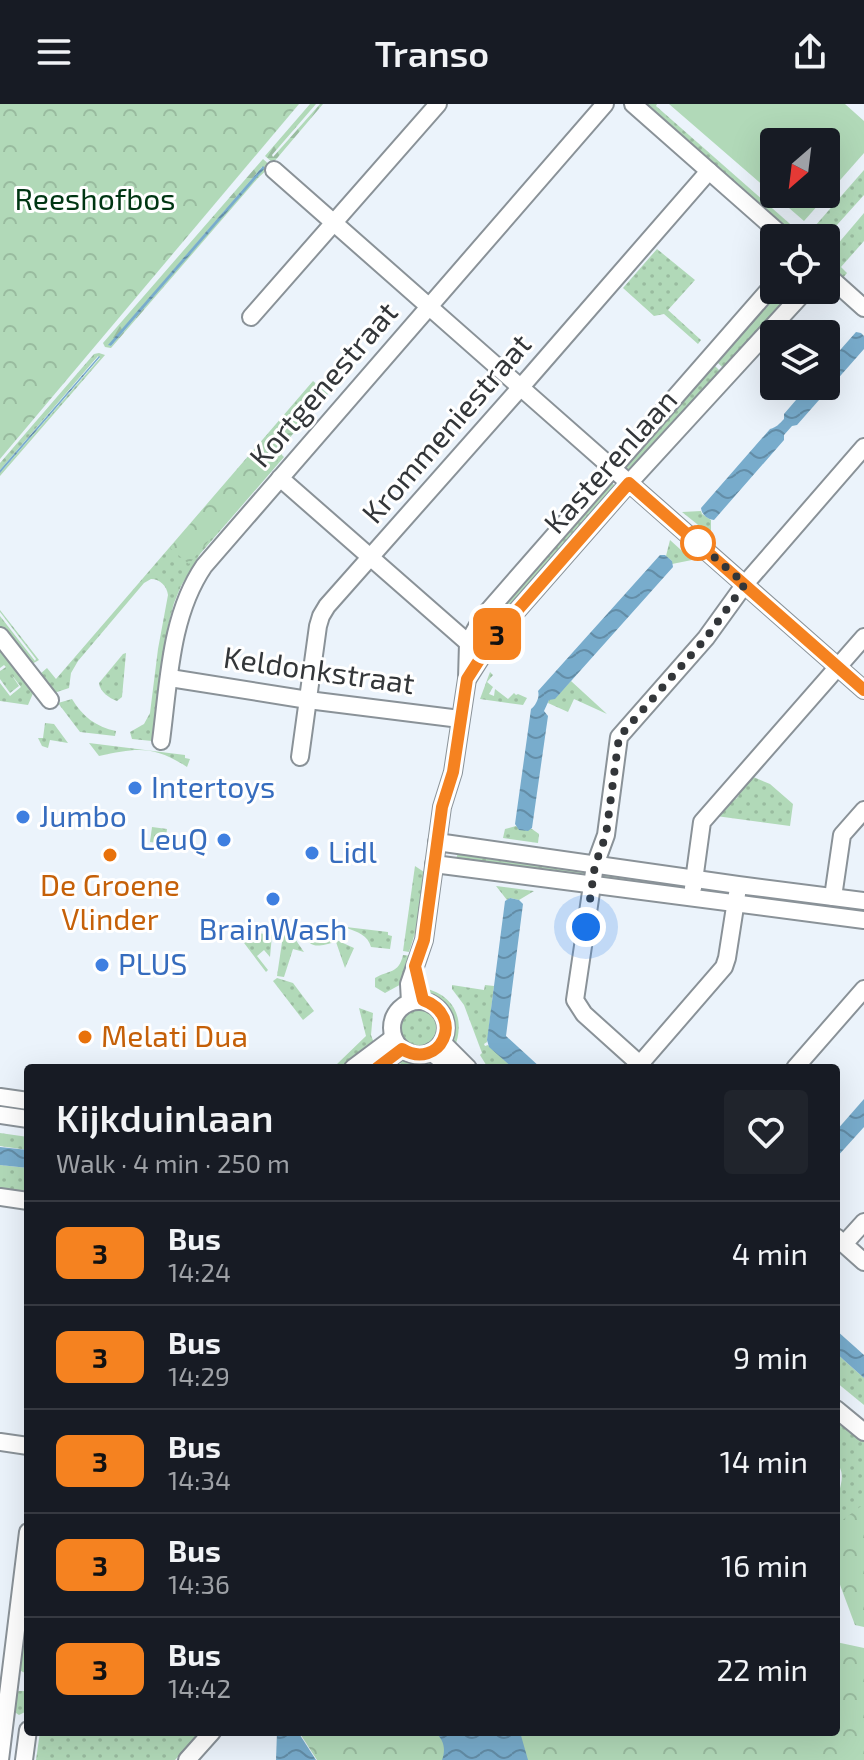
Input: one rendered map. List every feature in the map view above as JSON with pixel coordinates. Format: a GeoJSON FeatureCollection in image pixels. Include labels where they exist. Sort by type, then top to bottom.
{"type":"FeatureCollection","features":[{"type":"Feature","properties":{"kind":"street"},"geometry":{"type":"LineString","coordinates":[[251,317],[438,104]]}},
{"type":"Feature","properties":{"kind":"street","name":"Kortgenestraat"},"geometry":{"type":"LineString","coordinates":[[161,741],[177,626],[194,580],[605,104]]}},
{"type":"Feature","properties":{"kind":"street"},"geometry":{"type":"LineString","coordinates":[[633,104],[769,224]]}},
{"type":"Feature","properties":{"kind":"street"},"geometry":{"type":"LineString","coordinates":[[274,170],[864,690]]}},
{"type":"Feature","properties":{"kind":"street","name":"Krommeniestraat"},"geometry":{"type":"LineString","coordinates":[[300,757],[321,616],[327,606],[709,171]]}},
{"type":"Feature","properties":{"kind":"street"},"geometry":{"type":"LineString","coordinates":[[840,287],[864,308]]}},
{"type":"Feature","properties":{"kind":"street","name":"Kasterenlaan"},"geometry":{"type":"LineString","coordinates":[[416,1001],[415,966],[424,940],[442,807],[453,772],[467,679],[468,643],[482,618],[760,300]]}},
{"type":"Feature","properties":{"kind":"street","name":"Kasterenlaan"},"geometry":{"type":"LineString","coordinates":[[467,679],[494,637],[629,483],[793,304]]}},
{"type":"Feature","properties":{"kind":"street"},"geometry":{"type":"LineString","coordinates":[[640,1064],[584,1014],[575,1000],[595,865],[606,835],[619,737],[706,638],[745,584],[864,447]]}},
{"type":"Feature","properties":{"kind":"street"},"geometry":{"type":"LineString","coordinates":[[280,478],[482,655]]}},
{"type":"Feature","properties":{"kind":"street"},"geometry":{"type":"LineString","coordinates":[[0,636],[50,700]]}},
{"type":"Feature","properties":{"kind":"street"},"geometry":{"type":"LineString","coordinates":[[692,898],[702,822],[864,637]]}},
{"type":"Feature","properties":{"kind":"street","name":"Keldonkstraat"},"geometry":{"type":"LineString","coordinates":[[170,678],[308,700],[460,719]]}},
{"type":"Feature","properties":{"kind":"street"},"geometry":{"type":"LineString","coordinates":[[833,897],[842,835],[864,810]]}},
{"type":"Feature","properties":{"kind":"street"},"geometry":{"type":"LineString","coordinates":[[437,842],[864,901]]}},
{"type":"Feature","properties":{"kind":"street"},"geometry":{"type":"LineString","coordinates":[[434,864],[864,920]]}},
{"type":"Feature","properties":{"kind":"street"},"geometry":{"type":"LineString","coordinates":[[644,1064],[724,967],[738,885]]}},
{"type":"Feature","properties":{"kind":"street"},"geometry":{"type":"LineString","coordinates":[[798,1064],[864,989]]}},
{"type":"Feature","properties":{"kind":"street"},"geometry":{"type":"LineString","coordinates":[[416,1001],[432,1003],[439,1009],[444,1016],[446,1033],[437,1047],[416,1055],[398,1044],[391,1026],[402,1006],[416,1001]]}},
{"type":"Feature","properties":{"kind":"street"},"geometry":{"type":"LineString","coordinates":[[360,1064],[398,1044]]}},
{"type":"Feature","properties":{"kind":"street"},"geometry":{"type":"LineString","coordinates":[[380,1064],[398,1044]]}},
{"type":"Feature","properties":{"kind":"street"},"geometry":{"type":"LineString","coordinates":[[437,1047],[448,1064]]}},
{"type":"Feature","properties":{"kind":"street"},"geometry":{"type":"LineString","coordinates":[[437,1047],[462,1064]]}},
{"type":"Feature","properties":{"kind":"street"},"geometry":{"type":"LineString","coordinates":[[0,1097],[24,1100]]}},
{"type":"Feature","properties":{"kind":"street"},"geometry":{"type":"LineString","coordinates":[[0,1115],[24,1118]]}},
{"type":"Feature","properties":{"kind":"street"},"geometry":{"type":"LineString","coordinates":[[0,1197],[24,1200]]}},
{"type":"Feature","properties":{"kind":"street"},"geometry":{"type":"LineString","coordinates":[[864,1222],[840,1241],[864,1262]]}},
{"type":"Feature","properties":{"kind":"street"},"geometry":{"type":"LineString","coordinates":[[840,1412],[864,1432]]}},
{"type":"Feature","properties":{"kind":"street"},"geometry":{"type":"LineString","coordinates":[[0,1442],[24,1445]]}},
{"type":"Feature","properties":{"kind":"street"},"geometry":{"type":"LineString","coordinates":[[0,1760],[2,1725],[24,1571]]}},
{"type":"Feature","properties":{"kind":"street"},"geometry":{"type":"LineString","coordinates":[[2,1725],[24,1728]]}},
{"type":"Feature","properties":{"kind":"street"},"geometry":{"type":"LineString","coordinates":[[24,1760],[27,1736]]}},
{"type":"Feature","properties":{"kind":"street"},"geometry":{"type":"LineString","coordinates":[[187,1760],[208,1736]]}},
{"type":"Feature","properties":{"kind":"green space","name":"Reeshofbos"},"geometry":{"type":"Polygon","coordinates":[[[0,104],[299,104],[0,459],[0,104]]]}},
{"type":"Feature","properties":{"kind":"green space"},"geometry":{"type":"Polygon","coordinates":[[[310,104],[316,104],[273,157],[323,104],[273,163],[265,156],[310,104]]]}},
{"type":"Feature","properties":{"kind":"green space"},"geometry":{"type":"Polygon","coordinates":[[[638,104],[657,104],[760,198],[760,208],[772,208],[790,224],[774,224],[638,104]]]}},
{"type":"Feature","properties":{"kind":"green space"},"geometry":{"type":"Polygon","coordinates":[[[669,104],[845,104],[864,121],[864,153],[840,180],[840,128],[760,128],[760,183],[669,104]]]}},
{"type":"Feature","properties":{"kind":"green space"},"geometry":{"type":"Polygon","coordinates":[[[263,159],[271,166],[111,348],[103,343],[263,159]],[[262,167],[109,345],[111,346],[262,167]]]}},
{"type":"Feature","properties":{"kind":"green space"},"geometry":{"type":"Polygon","coordinates":[[[864,170],[864,195],[838,224],[817,224],[831,208],[840,208],[840,197],[864,170]]]}},
{"type":"Feature","properties":{"kind":"green space"},"geometry":{"type":"Polygon","coordinates":[[[789,208],[815,208],[804,221],[789,208]]]}},
{"type":"Feature","properties":{"kind":"green space"},"geometry":{"type":"Polygon","coordinates":[[[864,213],[864,241],[841,267],[847,273],[843,278],[840,275],[840,241],[864,213]]]}},
{"type":"Feature","properties":{"kind":"green space"},"geometry":{"type":"Polygon","coordinates":[[[657,249],[695,280],[668,310],[701,340],[698,344],[664,314],[654,316],[623,288],[657,249]]]}},
{"type":"Feature","properties":{"kind":"green space"},"geometry":{"type":"Polygon","coordinates":[[[767,304],[783,304],[769,320],[760,320],[760,330],[725,370],[716,361],[767,304]]]}},
{"type":"Feature","properties":{"kind":"green space"},"geometry":{"type":"Polygon","coordinates":[[[94,354],[105,355],[0,476],[100,358],[98,356],[0,470],[0,463],[94,354]]]}},
{"type":"Feature","properties":{"kind":"green space"},"geometry":{"type":"Polygon","coordinates":[[[713,364],[722,373],[632,473],[626,471],[625,466],[713,364]]]}},
{"type":"Feature","properties":{"kind":"green space"},"geometry":{"type":"Polygon","coordinates":[[[313,381],[328,394],[278,451],[284,457],[200,554],[181,586],[168,626],[152,741],[132,739],[130,732],[144,724],[150,713],[168,595],[165,586],[157,580],[144,583],[78,661],[71,673],[69,688],[51,694],[40,674],[47,668],[56,679],[313,381]]]}},
{"type":"Feature","properties":{"kind":"green space"},"geometry":{"type":"Polygon","coordinates":[[[312,383],[326,395],[278,451],[282,455],[189,564],[170,548],[312,383]]]}},
{"type":"Feature","properties":{"kind":"green space"},"geometry":{"type":"Polygon","coordinates":[[[612,483],[618,488],[485,641],[479,641],[478,631],[612,483]]]}},
{"type":"Feature","properties":{"kind":"green space"},"geometry":{"type":"Polygon","coordinates":[[[701,511],[711,520],[711,538],[682,512],[701,511]]]}},
{"type":"Feature","properties":{"kind":"green space"},"geometry":{"type":"Polygon","coordinates":[[[670,540],[692,560],[672,564],[666,556],[670,540]]]}},
{"type":"Feature","properties":{"kind":"green space"},"geometry":{"type":"Polygon","coordinates":[[[0,610],[39,660],[28,664],[0,628],[0,616],[36,659],[0,610]]]}},
{"type":"Feature","properties":{"kind":"green space"},"geometry":{"type":"Polygon","coordinates":[[[0,643],[34,691],[28,705],[0,701],[0,683],[10,696],[21,687],[11,674],[19,686],[10,693],[0,679],[0,671],[6,667],[0,668],[0,643]]]}},
{"type":"Feature","properties":{"kind":"green space"},"geometry":{"type":"Polygon","coordinates":[[[126,653],[122,697],[117,701],[105,694],[99,683],[126,653]]]}},
{"type":"Feature","properties":{"kind":"green space"},"geometry":{"type":"Polygon","coordinates":[[[490,672],[493,675],[487,682],[493,687],[489,694],[494,696],[495,689],[508,699],[514,693],[518,694],[527,698],[523,705],[480,699],[490,672]]]}},
{"type":"Feature","properties":{"kind":"green space"},"geometry":{"type":"Polygon","coordinates":[[[571,681],[607,714],[574,699],[568,712],[548,703],[571,681]]]}},
{"type":"Feature","properties":{"kind":"green space"},"geometry":{"type":"Polygon","coordinates":[[[72,699],[90,720],[116,731],[115,736],[80,732],[58,703],[72,699]]]}},
{"type":"Feature","properties":{"kind":"green space"},"geometry":{"type":"Polygon","coordinates":[[[45,723],[54,724],[68,743],[50,740],[48,748],[42,746],[38,738],[43,738],[45,723]]]}},
{"type":"Feature","properties":{"kind":"green space"},"geometry":{"type":"Polygon","coordinates":[[[89,743],[185,755],[190,759],[187,767],[164,755],[144,750],[99,756],[89,743]]]}},
{"type":"Feature","properties":{"kind":"green space"},"geometry":{"type":"Polygon","coordinates":[[[751,776],[770,784],[793,804],[790,826],[716,816],[733,797],[736,799],[739,795],[737,792],[751,776]]]}},
{"type":"Feature","properties":{"kind":"green space"},"geometry":{"type":"Polygon","coordinates":[[[516,826],[532,829],[539,834],[538,843],[503,838],[505,829],[516,826]]]}},
{"type":"Feature","properties":{"kind":"green space"},"geometry":{"type":"Polygon","coordinates":[[[152,827],[167,829],[165,844],[150,842],[152,827]]]}},
{"type":"Feature","properties":{"kind":"green space"},"geometry":{"type":"Polygon","coordinates":[[[458,853],[586,870],[586,876],[456,859],[458,853]]]}},
{"type":"Feature","properties":{"kind":"green space"},"geometry":{"type":"Polygon","coordinates":[[[415,866],[424,872],[416,930],[409,952],[403,951],[415,866]]]}},
{"type":"Feature","properties":{"kind":"green space"},"geometry":{"type":"Polygon","coordinates":[[[604,874],[684,882],[686,888],[685,891],[604,880],[604,874]]]}},
{"type":"Feature","properties":{"kind":"green space"},"geometry":{"type":"Polygon","coordinates":[[[496,886],[534,891],[519,900],[507,900],[496,886]]]}},
{"type":"Feature","properties":{"kind":"green space"},"geometry":{"type":"Polygon","coordinates":[[[745,893],[859,906],[859,913],[744,897],[745,893]]]}},
{"type":"Feature","properties":{"kind":"green space"},"geometry":{"type":"Polygon","coordinates":[[[346,927],[388,932],[392,936],[390,949],[371,947],[365,937],[346,927]]]}},
{"type":"Feature","properties":{"kind":"green space"},"geometry":{"type":"Polygon","coordinates":[[[284,929],[289,930],[304,952],[293,949],[284,977],[277,976],[284,929]]]}},
{"type":"Feature","properties":{"kind":"green space"},"geometry":{"type":"Polygon","coordinates":[[[235,931],[272,935],[270,957],[264,950],[257,956],[268,970],[266,972],[235,931]]]}},
{"type":"Feature","properties":{"kind":"green space"},"geometry":{"type":"Polygon","coordinates":[[[303,931],[334,939],[354,948],[345,968],[336,942],[313,945],[301,934],[303,931]]]}},
{"type":"Feature","properties":{"kind":"green space"},"geometry":{"type":"Polygon","coordinates":[[[403,955],[412,956],[405,982],[385,993],[375,987],[375,978],[396,969],[403,955]]]}},
{"type":"Feature","properties":{"kind":"green space"},"geometry":{"type":"Polygon","coordinates":[[[277,978],[293,983],[314,1011],[303,1020],[273,981],[277,978]]]}},
{"type":"Feature","properties":{"kind":"green space"},"geometry":{"type":"Polygon","coordinates":[[[452,985],[484,990],[485,985],[494,986],[487,1042],[484,1044],[509,1064],[486,1064],[464,1005],[452,985]]]}},
{"type":"Feature","properties":{"kind":"green space"},"geometry":{"type":"Polygon","coordinates":[[[424,988],[443,996],[455,1010],[459,1028],[454,1049],[445,1011],[424,988]]]}},
{"type":"Feature","properties":{"kind":"green space"},"geometry":{"type":"Polygon","coordinates":[[[359,1008],[373,1013],[371,1035],[375,1046],[354,1064],[337,1064],[366,1036],[359,1008]]]}},
{"type":"Feature","properties":{"kind":"green space"},"geometry":{"type":"Polygon","coordinates":[[[419,1009],[432,1015],[438,1028],[432,1041],[419,1047],[406,1041],[400,1028],[406,1015],[419,1009]]]}},
{"type":"Feature","properties":{"kind":"green space"},"geometry":{"type":"Polygon","coordinates":[[[409,1058],[430,1059],[439,1063],[402,1064],[396,1061],[409,1058]]]}},
{"type":"Feature","properties":{"kind":"green space"},"geometry":{"type":"Polygon","coordinates":[[[0,1133],[24,1136],[24,1149],[0,1146],[0,1133]]]}},
{"type":"Feature","properties":{"kind":"green space"},"geometry":{"type":"Polygon","coordinates":[[[0,1165],[24,1168],[24,1192],[0,1189],[0,1165]]]}},
{"type":"Feature","properties":{"kind":"green space"},"geometry":{"type":"Polygon","coordinates":[[[840,1357],[864,1378],[864,1405],[840,1385],[840,1357]]]}},
{"type":"Feature","properties":{"kind":"green space"},"geometry":{"type":"Polygon","coordinates":[[[840,1420],[864,1440],[864,1528],[840,1525],[840,1420]]]}},
{"type":"Feature","properties":{"kind":"green space"},"geometry":{"type":"Polygon","coordinates":[[[864,1504],[864,1627],[855,1625],[840,1585],[840,1522],[864,1504]]]}},
{"type":"Feature","properties":{"kind":"green space"},"geometry":{"type":"Polygon","coordinates":[[[24,1627],[24,1672],[19,1670],[24,1627]]]}},
{"type":"Feature","properties":{"kind":"green space"},"geometry":{"type":"Polygon","coordinates":[[[840,1643],[864,1648],[864,1760],[317,1760],[302,1736],[840,1736],[840,1643]]]}},
{"type":"Feature","properties":{"kind":"green space"},"geometry":{"type":"Polygon","coordinates":[[[24,1691],[24,1712],[19,1715],[13,1711],[16,1692],[24,1691]]]}},
{"type":"Feature","properties":{"kind":"green space"},"geometry":{"type":"Polygon","coordinates":[[[39,1736],[196,1736],[175,1760],[36,1760],[39,1736]]]}},
{"type":"Feature","properties":{"kind":"water"},"geometry":{"type":"Polygon","coordinates":[[[263,166],[265,168],[111,346],[108,345],[263,166]]]}},
{"type":"Feature","properties":{"kind":"water"},"geometry":{"type":"Polygon","coordinates":[[[856,332],[864,336],[864,349],[840,376],[840,350],[856,332]]]}},
{"type":"Feature","properties":{"kind":"water"},"geometry":{"type":"Polygon","coordinates":[[[100,357],[0,473],[0,470],[100,357]]]}},
{"type":"Feature","properties":{"kind":"water"},"geometry":{"type":"Polygon","coordinates":[[[796,400],[819,400],[784,435],[784,440],[714,520],[709,519],[701,508],[770,429],[784,419],[784,414],[796,400]]]}},
{"type":"Feature","properties":{"kind":"water"},"geometry":{"type":"Polygon","coordinates":[[[660,555],[672,561],[673,567],[555,699],[549,700],[544,711],[548,716],[532,828],[519,830],[515,824],[531,709],[537,701],[538,691],[660,555]]]}},
{"type":"Feature","properties":{"kind":"water"},"geometry":{"type":"Polygon","coordinates":[[[510,898],[523,904],[506,1036],[537,1064],[508,1064],[489,1047],[487,1040],[505,901],[510,898]]]}},
{"type":"Feature","properties":{"kind":"water"},"geometry":{"type":"Polygon","coordinates":[[[864,1099],[864,1127],[840,1154],[840,1126],[864,1099]]]}},
{"type":"Feature","properties":{"kind":"water"},"geometry":{"type":"Polygon","coordinates":[[[0,1147],[24,1150],[24,1168],[0,1165],[0,1147]]]}},
{"type":"Feature","properties":{"kind":"water"},"geometry":{"type":"Polygon","coordinates":[[[840,1334],[864,1355],[864,1378],[840,1357],[840,1334]]]}},
{"type":"Feature","properties":{"kind":"water"},"geometry":{"type":"Polygon","coordinates":[[[277,1736],[301,1736],[316,1760],[276,1760],[277,1736]]]}},
{"type":"Feature","properties":{"kind":"water"},"geometry":{"type":"Polygon","coordinates":[[[438,1736],[521,1736],[528,1760],[442,1760],[444,1752],[438,1736]]]}},
{"type":"Feature","properties":{"kind":"bus line","name":"3"},"geometry":{"type":"LineString","coordinates":[[382,1064],[402,1049],[416,1055],[431,1052],[438,1048],[446,1033],[444,1016],[432,1003],[423,1000],[415,966],[424,940],[442,807],[453,772],[467,679],[494,637],[629,483],[864,690]]}},
{"type":"Feature","properties":{"kind":"place","name":"Intertoys"},"geometry":{"type":"Point","coordinates":[135,788]}},
{"type":"Feature","properties":{"kind":"place","name":"Jumbo"},"geometry":{"type":"Point","coordinates":[23,817]}},
{"type":"Feature","properties":{"kind":"place","name":"LeuQ"},"geometry":{"type":"Point","coordinates":[224,840]}},
{"type":"Feature","properties":{"kind":"place","name":"Lidl"},"geometry":{"type":"Point","coordinates":[312,853]}},
{"type":"Feature","properties":{"kind":"place","name":"De Groene Vlinder"},"geometry":{"type":"Point","coordinates":[110,855]}},
{"type":"Feature","properties":{"kind":"place","name":"BrainWash"},"geometry":{"type":"Point","coordinates":[273,899]}},
{"type":"Feature","properties":{"kind":"place","name":"PLUS"},"geometry":{"type":"Point","coordinates":[102,965]}},
{"type":"Feature","properties":{"kind":"place","name":"Melati Dua"},"geometry":{"type":"Point","coordinates":[85,1037]}},
{"type":"Feature","properties":{"kind":"route"},"geometry":{"type":"LineString","coordinates":[[586,927],[595,865],[606,835],[619,737],[706,638],[745,584],[698,543]]}}]}
